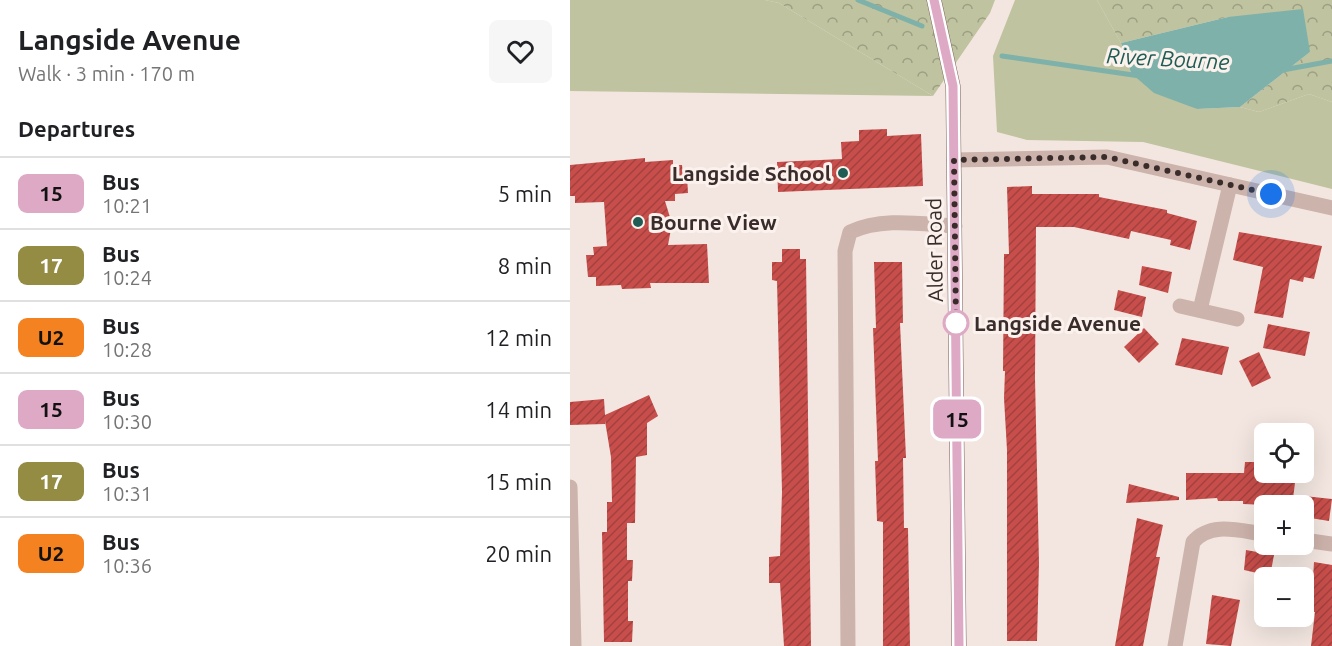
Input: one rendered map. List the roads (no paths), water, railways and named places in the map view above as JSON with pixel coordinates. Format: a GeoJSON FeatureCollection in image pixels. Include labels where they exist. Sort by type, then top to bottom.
{"type":"FeatureCollection","features":[{"type":"Feature","properties":{"kind":"main road","name":"Alder Road"},"geometry":{"type":"LineString","coordinates":[[934,0],[953,86],[959,646]]}},
{"type":"Feature","properties":{"kind":"street"},"geometry":{"type":"LineString","coordinates":[[954,160],[1107,157],[1332,208]]}},
{"type":"Feature","properties":{"kind":"street"},"geometry":{"type":"LineString","coordinates":[[1200,310],[1230,185]]}},
{"type":"Feature","properties":{"kind":"street"},"geometry":{"type":"LineString","coordinates":[[848,646],[845,251],[850,232],[868,224],[901,222],[955,226]]}},
{"type":"Feature","properties":{"kind":"street"},"geometry":{"type":"LineString","coordinates":[[1180,306],[1237,319]]}},
{"type":"Feature","properties":{"kind":"street"},"geometry":{"type":"LineString","coordinates":[[570,486],[574,646]]}},
{"type":"Feature","properties":{"kind":"street"},"geometry":{"type":"LineString","coordinates":[[1175,646],[1193,542],[1201,533],[1211,529],[1254,533]]}},
{"type":"Feature","properties":{"kind":"street"},"geometry":{"type":"LineString","coordinates":[[1314,541],[1332,544]]}},
{"type":"Feature","properties":{"kind":"water"},"geometry":{"type":"Polygon","coordinates":[[[1303,9],[1310,52],[1240,107],[1197,109],[1154,93],[1131,73],[1121,43],[1228,17],[1303,9]]]}},
{"type":"Feature","properties":{"kind":"waterway","name":"River Bourne"},"geometry":{"type":"LineString","coordinates":[[858,0],[922,26]]}},
{"type":"Feature","properties":{"kind":"waterway","name":"River Bourne"},"geometry":{"type":"LineString","coordinates":[[1002,56],[1140,76]]}},
{"type":"Feature","properties":{"kind":"waterway","name":"River Bourne"},"geometry":{"type":"LineString","coordinates":[[1283,70],[1332,61]]}},
{"type":"Feature","properties":{"kind":"place","name":"Langside School"},"geometry":{"type":"Point","coordinates":[843,173]}},
{"type":"Feature","properties":{"kind":"place","name":"Bourne View"},"geometry":{"type":"Point","coordinates":[638,222]}},
{"type":"Feature","properties":{"kind":"place","name":"Langside Avenue"},"geometry":{"type":"Point","coordinates":[956,323]}}]}
